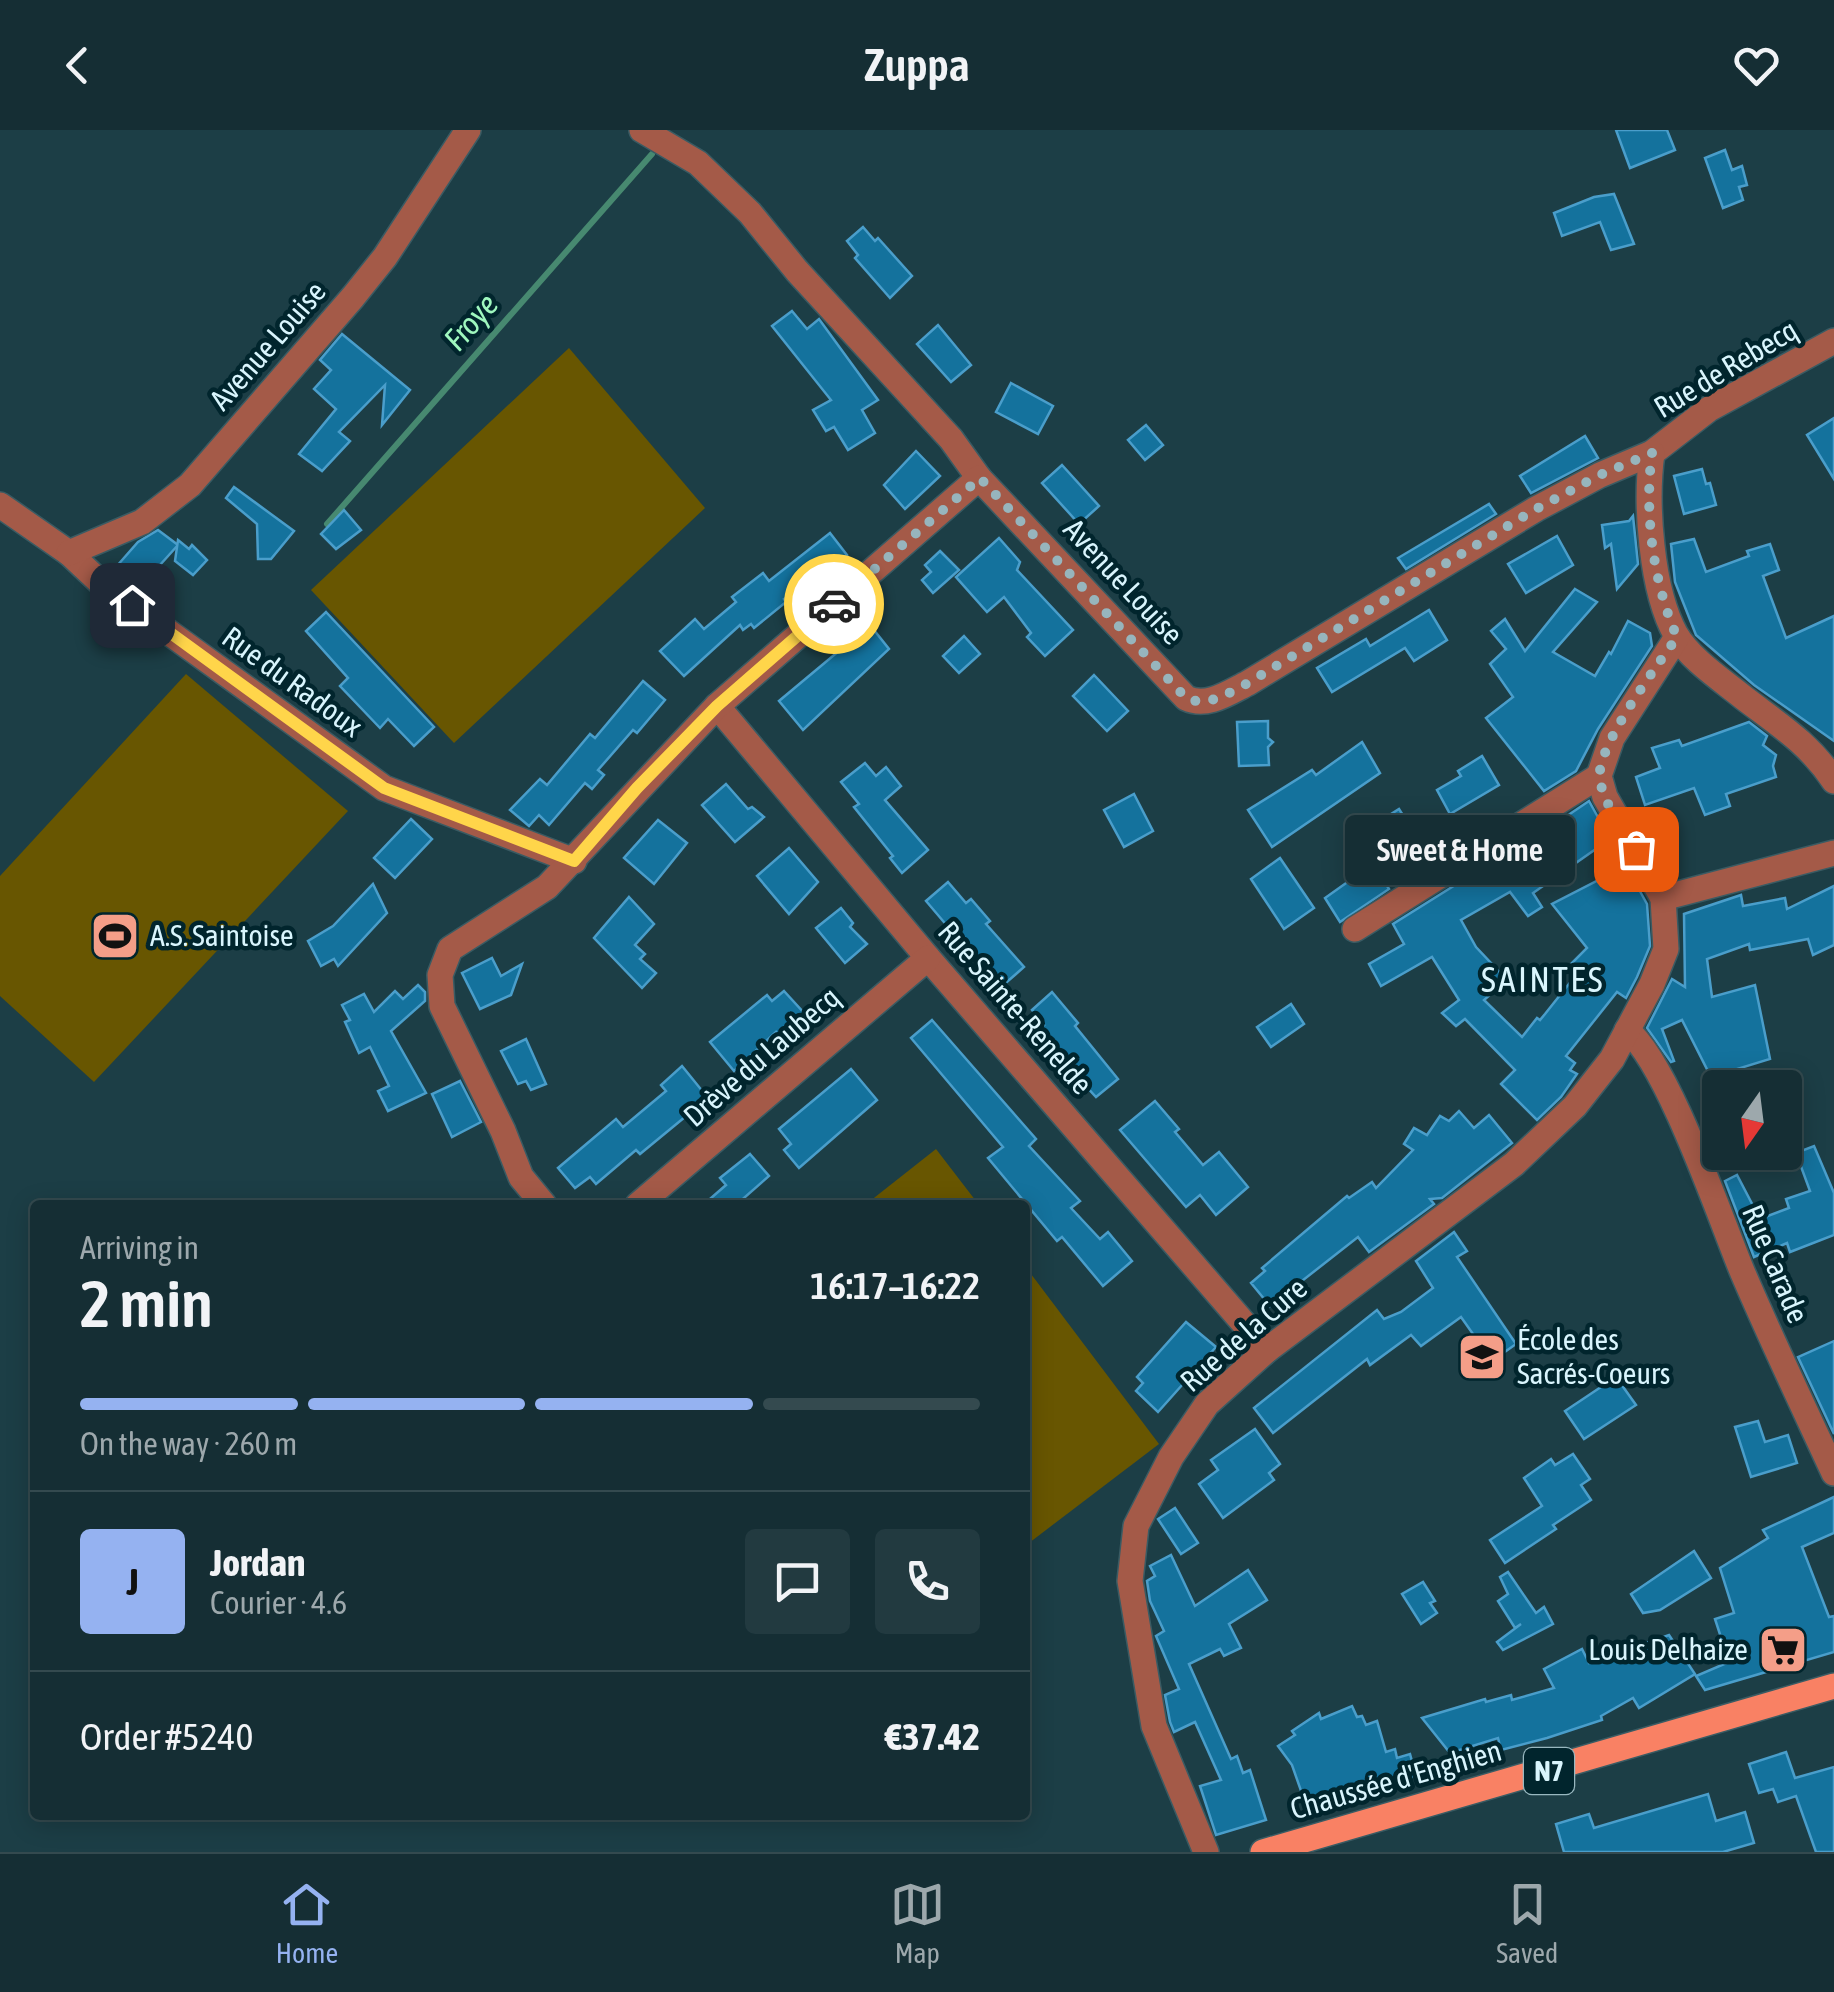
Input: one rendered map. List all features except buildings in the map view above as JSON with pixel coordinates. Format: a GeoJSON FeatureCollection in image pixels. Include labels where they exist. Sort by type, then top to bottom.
{"type":"FeatureCollection","features":[{"type":"Feature","properties":{"kind":"main road","name":"Chaussée d'Enghien"},"geometry":{"type":"LineString","coordinates":[[1263,1852],[1834,1686]]}},
{"type":"Feature","properties":{"kind":"street","name":"Avenue Louise"},"geometry":{"type":"LineString","coordinates":[[69,553],[142,522],[190,484],[353,297],[468,130]]}},
{"type":"Feature","properties":{"kind":"street","name":"Avenue Louise"},"geometry":{"type":"LineString","coordinates":[[642,130],[698,163],[750,213],[797,271],[951,438],[980,478],[1186,698],[1196,702],[1211,701],[1248,683],[1536,509],[1652,453]]}},
{"type":"Feature","properties":{"kind":"street","name":"Rue de Rebecq"},"geometry":{"type":"LineString","coordinates":[[1652,453],[1709,410],[1834,341]]}},
{"type":"Feature","properties":{"kind":"street"},"geometry":{"type":"LineString","coordinates":[[1652,453],[1649,476],[1654,552],[1664,606],[1677,637],[1698,659],[1804,743],[1834,781]]}},
{"type":"Feature","properties":{"kind":"street"},"geometry":{"type":"LineString","coordinates":[[540,1200],[521,1177],[442,1006],[440,974],[450,949],[547,886],[717,706],[980,478]]}},
{"type":"Feature","properties":{"kind":"street","name":"Rue du Radoux"},"geometry":{"type":"LineString","coordinates":[[0,504],[69,553],[102,584],[384,788],[574,861]]}},
{"type":"Feature","properties":{"kind":"street"},"geometry":{"type":"LineString","coordinates":[[1677,637],[1612,738],[1599,776],[1604,797],[1664,898],[1834,853]]}},
{"type":"Feature","properties":{"kind":"street","name":"Rue Sainte-Renelde"},"geometry":{"type":"LineString","coordinates":[[717,706],[1266,1350]]}},
{"type":"Feature","properties":{"kind":"street"},"geometry":{"type":"LineString","coordinates":[[1355,929],[1599,776]]}},
{"type":"Feature","properties":{"kind":"street","name":"Rue de la Cure"},"geometry":{"type":"LineString","coordinates":[[1206,1852],[1154,1726],[1132,1596],[1136,1526],[1171,1457],[1207,1404],[1266,1350],[1514,1164],[1574,1106],[1612,1059],[1652,984],[1666,949],[1664,898]]}},
{"type":"Feature","properties":{"kind":"street","name":"Drève du Laubecq"},"geometry":{"type":"LineString","coordinates":[[644,1200],[928,958]]}},
{"type":"Feature","properties":{"kind":"street","name":"Rue Carade"},"geometry":{"type":"LineString","coordinates":[[1627,1030],[1637,1038],[1673,1104],[1834,1474]]}},
{"type":"Feature","properties":{"kind":"shaded area"},"geometry":{"type":"Polygon","coordinates":[[[569,348],[705,508],[454,743],[311,590],[569,348]]]}},
{"type":"Feature","properties":{"kind":"shaded area","name":"A.S. Saintoise"},"geometry":{"type":"Polygon","coordinates":[[[186,674],[348,811],[94,1082],[0,996],[0,876],[186,674]]]}},
{"type":"Feature","properties":{"kind":"shaded area"},"geometry":{"type":"Polygon","coordinates":[[[936,1149],[975,1200],[871,1200],[936,1149]]]}},
{"type":"Feature","properties":{"kind":"shaded area"},"geometry":{"type":"Polygon","coordinates":[[[1030,1273],[1159,1444],[1030,1542],[1030,1273]]]}},
{"type":"Feature","properties":{"kind":"waterway","name":"Froye"},"geometry":{"type":"LineString","coordinates":[[327,524],[652,154]]}},
{"type":"Feature","properties":{"kind":"way so far"},"geometry":{"type":"LineString","coordinates":[[834,604],[980,478],[1186,698],[1211,701],[1248,683],[1536,509],[1652,453],[1649,476],[1654,552],[1664,606],[1677,637],[1612,738],[1599,776],[1604,797],[1636,849]]}},
{"type":"Feature","properties":{"kind":"place","name":"Sweet & Home"},"geometry":{"type":"Point","coordinates":[1636,849]}},
{"type":"Feature","properties":{"kind":"place","name":"A.S. Saintoise"},"geometry":{"type":"Point","coordinates":[115,936]}},
{"type":"Feature","properties":{"kind":"place","name":"École des Sacrés-Coeurs"},"geometry":{"type":"Point","coordinates":[1482,1357]}},
{"type":"Feature","properties":{"kind":"place","name":"Louis Delhaize"},"geometry":{"type":"Point","coordinates":[1783,1650]}},
{"type":"Feature","properties":{"kind":"district","name":"SAINTES"},"geometry":{"type":"Point","coordinates":[1543,980]}},
{"type":"Feature","properties":{"kind":"route"},"geometry":{"type":"LineString","coordinates":[[132,605],[384,788],[574,861],[637,788],[717,706],[834,604]]}}]}
